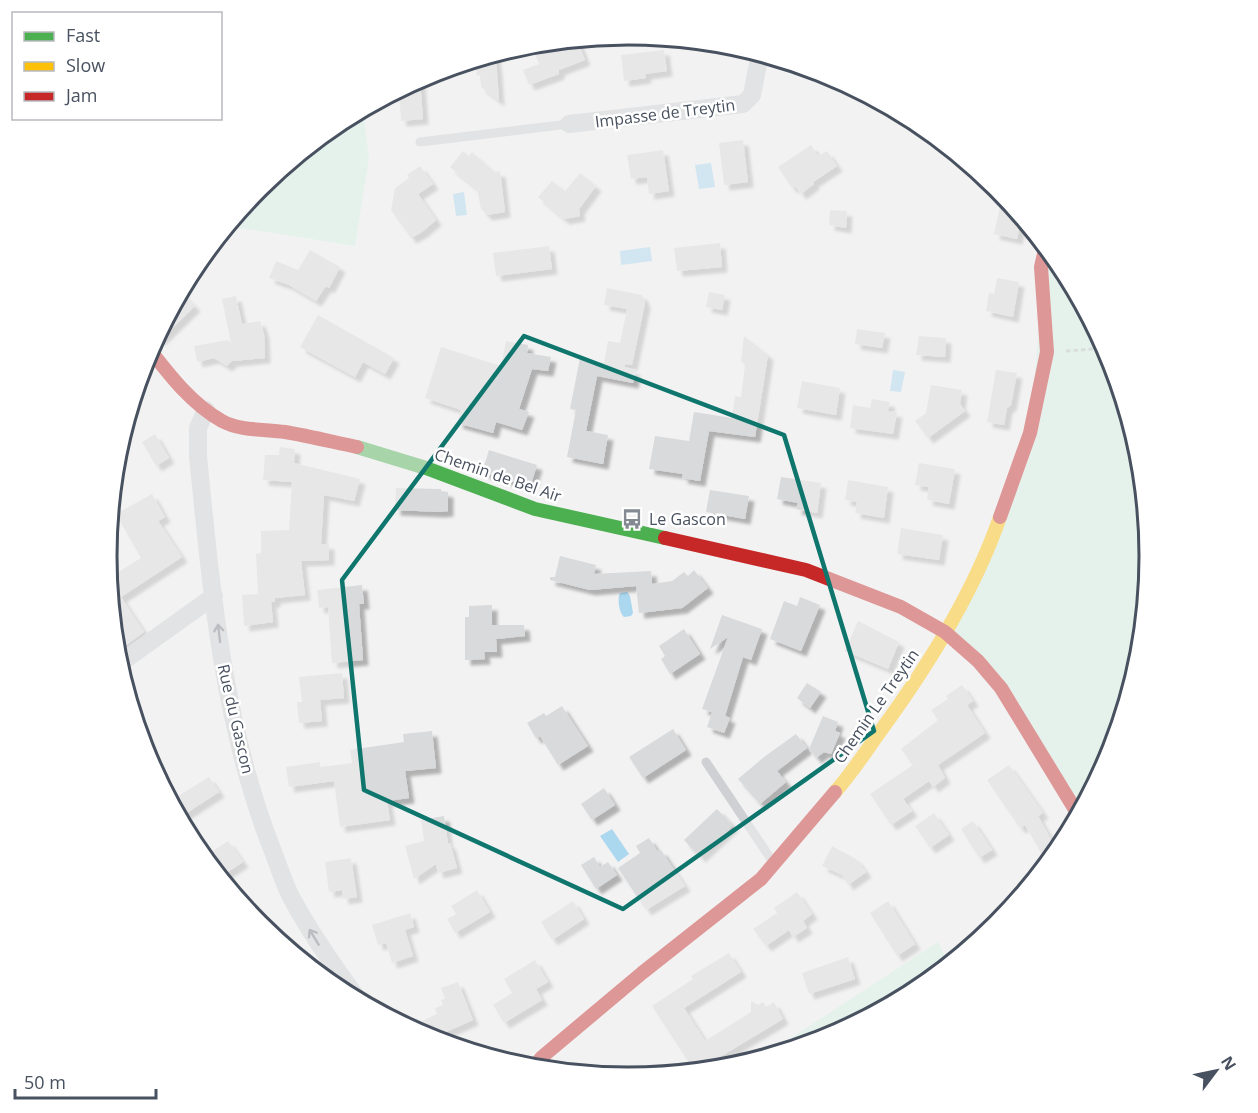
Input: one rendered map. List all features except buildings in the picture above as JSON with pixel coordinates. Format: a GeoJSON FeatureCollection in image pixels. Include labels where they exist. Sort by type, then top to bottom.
{"type":"FeatureCollection","features":[{"type":"Feature","properties":{"kind":"street","name":"Impasse de Treytin"},"geometry":{"type":"LineString","coordinates":[[568,124],[743,104],[752,95],[758,61]]}},
{"type":"Feature","properties":{"kind":"street","name":"Chemin Le Treytin"},"geometry":{"type":"LineString","coordinates":[[540,1060],[642,973],[761,879],[843,783],[903,700],[945,632],[991,543],[1030,433],[1047,352],[1041,267],[1043,257]]}},
{"type":"Feature","properties":{"kind":"street","name":"Chemin de Bel Air"},"geometry":{"type":"LineString","coordinates":[[157,359],[180,388],[224,422],[366,449],[426,468],[535,508],[806,570],[901,607],[945,632],[978,661],[1001,688],[1074,808]]}},
{"type":"Feature","properties":{"kind":"street","name":"Rue du Gascon"},"geometry":{"type":"LineString","coordinates":[[206,410],[198,428],[198,456],[222,660],[234,724],[260,817],[289,893],[316,941],[346,983]]}},
{"type":"Feature","properties":{"kind":"street"},"geometry":{"type":"LineString","coordinates":[[127,658],[214,596]]}},
{"type":"Feature","properties":{"kind":"lane"},"geometry":{"type":"LineString","coordinates":[[420,142],[568,124]]}},
{"type":"Feature","properties":{"kind":"lane"},"geometry":{"type":"LineString","coordinates":[[706,762],[774,864]]}},
{"type":"Feature","properties":{"kind":"path"},"geometry":{"type":"LineString","coordinates":[[1047,352],[1096,349]]}},
{"type":"Feature","properties":{"kind":"highlighted area"},"geometry":{"type":"Polygon","coordinates":[[[524,336],[784,435],[874,731],[623,909],[364,790],[342,580],[524,336]]]}},
{"type":"Feature","properties":{"kind":"green space"},"geometry":{"type":"Polygon","coordinates":[[[364,119],[369,159],[355,246],[237,227],[292,172],[345,131],[364,119]]]}},
{"type":"Feature","properties":{"kind":"green space"},"geometry":{"type":"Polygon","coordinates":[[[1045,259],[1072,301],[1102,361],[1123,424],[1131,457],[1139,523],[1139,590],[1131,656],[1123,689],[1102,752],[1074,808],[1001,688],[945,632],[1030,433],[1045,259]]]}},
{"type":"Feature","properties":{"kind":"green space"},"geometry":{"type":"Polygon","coordinates":[[[938,942],[946,957],[913,982],[855,1015],[825,1029],[780,1045],[938,942]]]}},
{"type":"Feature","properties":{"kind":"water"},"geometry":{"type":"Polygon","coordinates":[[[711,163],[715,187],[699,189],[695,165],[711,163]]]}},
{"type":"Feature","properties":{"kind":"water"},"geometry":{"type":"Polygon","coordinates":[[[464,192],[467,215],[456,216],[453,194],[464,192]]]}},
{"type":"Feature","properties":{"kind":"water"},"geometry":{"type":"Polygon","coordinates":[[[650,247],[652,261],[621,265],[620,251],[650,247]]]}},
{"type":"Feature","properties":{"kind":"water"},"geometry":{"type":"Polygon","coordinates":[[[893,370],[905,372],[901,392],[890,391],[893,370]]]}},
{"type":"Feature","properties":{"kind":"water"},"geometry":{"type":"Polygon","coordinates":[[[627,592],[633,613],[631,616],[624,617],[619,599],[620,593],[627,592]]]}},
{"type":"Feature","properties":{"kind":"water"},"geometry":{"type":"Polygon","coordinates":[[[612,829],[629,854],[618,862],[600,836],[612,829]]]}},
{"type":"Feature","properties":{"kind":"traffic: fast"},"geometry":{"type":"LineString","coordinates":[[357,447],[426,468],[535,509],[665,538]]}},
{"type":"Feature","properties":{"kind":"traffic: slow"},"geometry":{"type":"LineString","coordinates":[[835,792],[897,708],[931,656],[977,573],[1000,517]]}},
{"type":"Feature","properties":{"kind":"traffic: jam"},"geometry":{"type":"LineString","coordinates":[[1000,517],[1030,433],[1047,352],[1041,267],[1043,257]]}},
{"type":"Feature","properties":{"kind":"traffic: jam"},"geometry":{"type":"LineString","coordinates":[[157,359],[201,407],[222,421],[245,428],[285,432],[357,447]]}},
{"type":"Feature","properties":{"kind":"traffic: jam"},"geometry":{"type":"LineString","coordinates":[[665,538],[806,570],[901,607],[945,632],[978,661],[1001,688],[1074,808]]}},
{"type":"Feature","properties":{"kind":"traffic: jam"},"geometry":{"type":"LineString","coordinates":[[540,1060],[642,973],[761,879],[835,792]]}},
{"type":"Feature","properties":{"kind":"place","name":"Le Gascon"},"geometry":{"type":"Point","coordinates":[632,519]}}]}
